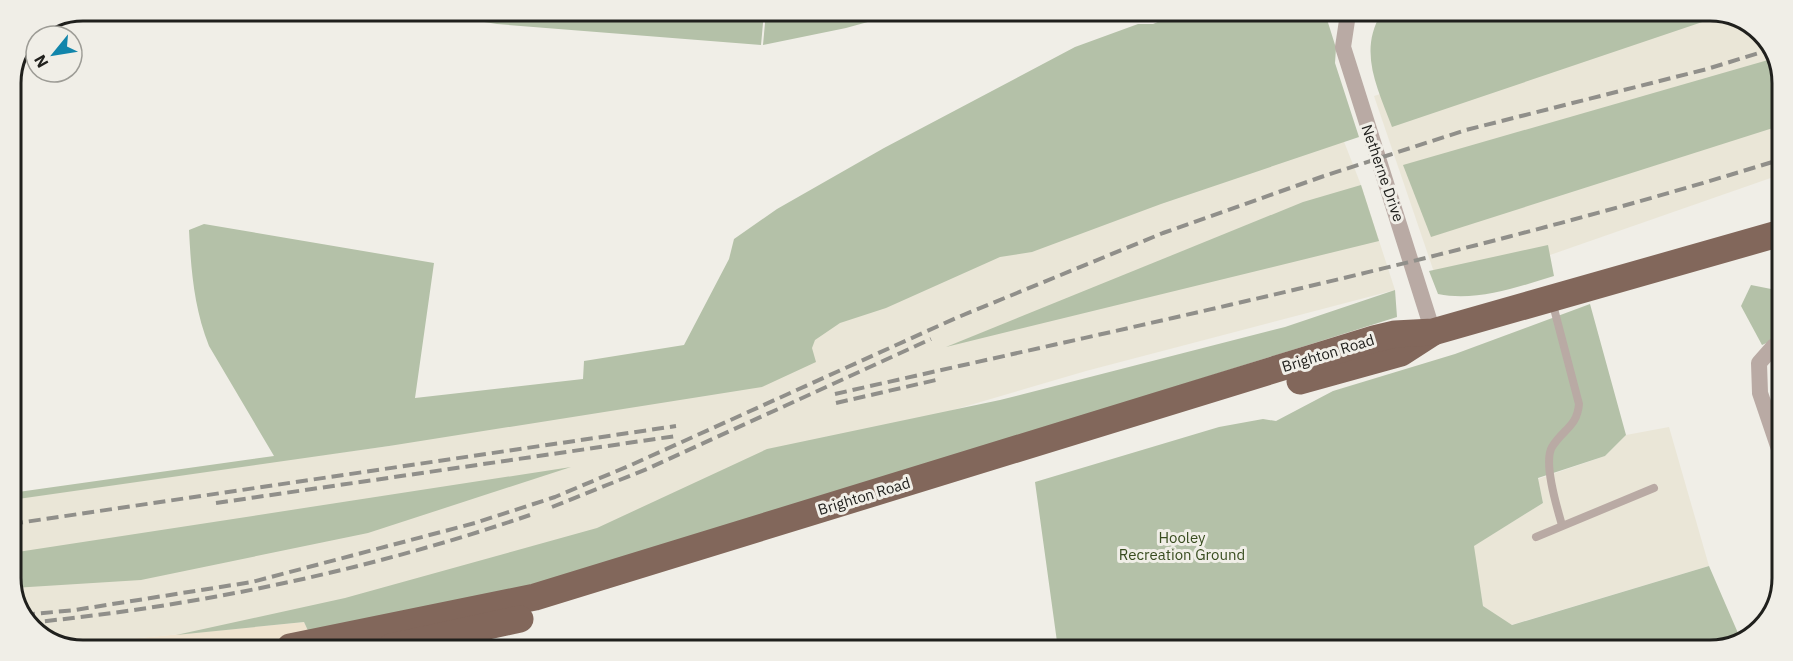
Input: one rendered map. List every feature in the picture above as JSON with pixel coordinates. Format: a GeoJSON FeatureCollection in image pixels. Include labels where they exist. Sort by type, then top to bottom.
{"type":"FeatureCollection","features":[{"type":"Feature","properties":{"kind":"highway","name":"Brighton Road"},"geometry":{"type":"LineString","coordinates":[[324,640],[535,597],[1374,339],[1395,334],[1433,332],[1772,236]]}},
{"type":"Feature","properties":{"kind":"highway","name":"Brighton Road"},"geometry":{"type":"LineString","coordinates":[[421,640],[563,607],[1282,386],[1401,352],[1433,332]]}},
{"type":"Feature","properties":{"kind":"street","name":"Netherne Drive"},"geometry":{"type":"LineString","coordinates":[[1347,21],[1343,47],[1433,332]]}},
{"type":"Feature","properties":{"kind":"street"},"geometry":{"type":"LineString","coordinates":[[1772,348],[1759,363],[1760,393],[1772,428]]}},
{"type":"Feature","properties":{"kind":"lane"},"geometry":{"type":"LineString","coordinates":[[1551,298],[1579,404],[1578,417],[1551,448],[1549,459],[1556,506],[1562,525]]}},
{"type":"Feature","properties":{"kind":"lane"},"geometry":{"type":"LineString","coordinates":[[1536,537],[1654,488]]}},
{"type":"Feature","properties":{"kind":"shaded area"},"geometry":{"type":"Polygon","coordinates":[[[1617,21],[1710,21],[1730,24],[1754,39],[1769,63],[1772,79],[1772,177],[1550,255],[1436,278],[1374,96],[1617,21]]]}},
{"type":"Feature","properties":{"kind":"shaded area"},"geometry":{"type":"Polygon","coordinates":[[[1332,111],[1361,185],[1395,290],[1086,371],[772,463],[595,540],[304,622],[119,640],[83,640],[63,637],[49,630],[34,616],[24,598],[21,582],[21,496],[389,446],[739,355],[1332,111]]]}},
{"type":"Feature","properties":{"kind":"shaded area"},"geometry":{"type":"Polygon","coordinates":[[[1669,427],[1709,566],[1511,625],[1483,606],[1473,546],[1543,503],[1538,479],[1605,456],[1626,435],[1669,427]]]}},
{"type":"Feature","properties":{"kind":"shaded area"},"geometry":{"type":"Polygon","coordinates":[[[304,622],[310,635],[275,640],[118,640],[304,622]]]}},
{"type":"Feature","properties":{"kind":"green space"},"geometry":{"type":"Polygon","coordinates":[[[478,21],[763,21],[761,45],[478,21]]]}},
{"type":"Feature","properties":{"kind":"green space"},"geometry":{"type":"Polygon","coordinates":[[[765,21],[871,21],[846,28],[763,45],[765,21]]]}},
{"type":"Feature","properties":{"kind":"green space"},"geometry":{"type":"Polygon","coordinates":[[[1160,21],[1328,21],[1336,48],[1335,63],[1359,137],[1161,204],[1032,252],[1000,257],[886,308],[840,323],[815,340],[812,348],[816,362],[762,387],[389,446],[21,499],[21,492],[274,456],[209,346],[194,289],[189,230],[204,224],[434,263],[415,398],[583,379],[584,361],[684,345],[729,259],[734,239],[777,209],[884,148],[1075,47],[1138,24],[1153,24],[1160,21]]]}},
{"type":"Feature","properties":{"kind":"green space"},"geometry":{"type":"Polygon","coordinates":[[[1378,21],[1705,21],[1392,127],[1376,85],[1373,70],[1371,42],[1378,21]]]}},
{"type":"Feature","properties":{"kind":"green space"},"geometry":{"type":"Polygon","coordinates":[[[1768,60],[1769,63],[1772,79],[1772,128],[1431,237],[1403,165],[1768,60]]]}},
{"type":"Feature","properties":{"kind":"green space"},"geometry":{"type":"Polygon","coordinates":[[[1361,185],[1379,241],[946,347],[1303,202],[1361,185]]]}},
{"type":"Feature","properties":{"kind":"green space"},"geometry":{"type":"Polygon","coordinates":[[[1548,245],[1554,276],[1497,292],[1467,296],[1438,294],[1429,271],[1548,245]]]}},
{"type":"Feature","properties":{"kind":"green space"},"geometry":{"type":"Polygon","coordinates":[[[1751,285],[1772,289],[1772,341],[1762,345],[1741,306],[1751,285]]]}},
{"type":"Feature","properties":{"kind":"green space"},"geometry":{"type":"Polygon","coordinates":[[[1395,290],[1397,317],[536,588],[310,635],[304,622],[176,635],[345,598],[597,528],[767,449],[1000,400],[1285,327],[1395,290]]]}},
{"type":"Feature","properties":{"kind":"green space","name":"Hooley Recreation Ground"},"geometry":{"type":"Polygon","coordinates":[[[1590,304],[1626,435],[1605,456],[1538,478],[1543,503],[1474,546],[1483,606],[1512,625],[1709,566],[1738,633],[1710,640],[1057,640],[1035,482],[1219,427],[1263,419],[1276,421],[1333,391],[1455,354],[1590,304]]]}},
{"type":"Feature","properties":{"kind":"green space"},"geometry":{"type":"Polygon","coordinates":[[[571,467],[368,533],[141,580],[22,587],[21,551],[571,467]]]}},
{"type":"Feature","properties":{"kind":"railway"},"geometry":{"type":"LineString","coordinates":[[33,614],[75,610],[252,582],[475,523],[555,497],[631,465],[956,318],[1163,233],[1324,176],[1466,130],[1707,69],[1764,52]]}},
{"type":"Feature","properties":{"kind":"railway"},"geometry":{"type":"LineString","coordinates":[[835,394],[1192,314],[1429,257],[1547,227],[1772,162]]}},
{"type":"Feature","properties":{"kind":"railway"},"geometry":{"type":"LineString","coordinates":[[552,507],[647,469],[931,339]]}},
{"type":"Feature","properties":{"kind":"railway"},"geometry":{"type":"LineString","coordinates":[[836,403],[936,380]]}},
{"type":"Feature","properties":{"kind":"railway"},"geometry":{"type":"LineString","coordinates":[[21,523],[676,426]]}},
{"type":"Feature","properties":{"kind":"railway"},"geometry":{"type":"LineString","coordinates":[[216,503],[676,436]]}},
{"type":"Feature","properties":{"kind":"railway"},"geometry":{"type":"LineString","coordinates":[[39,622],[155,607],[282,584],[407,553],[530,515]]}}]}
